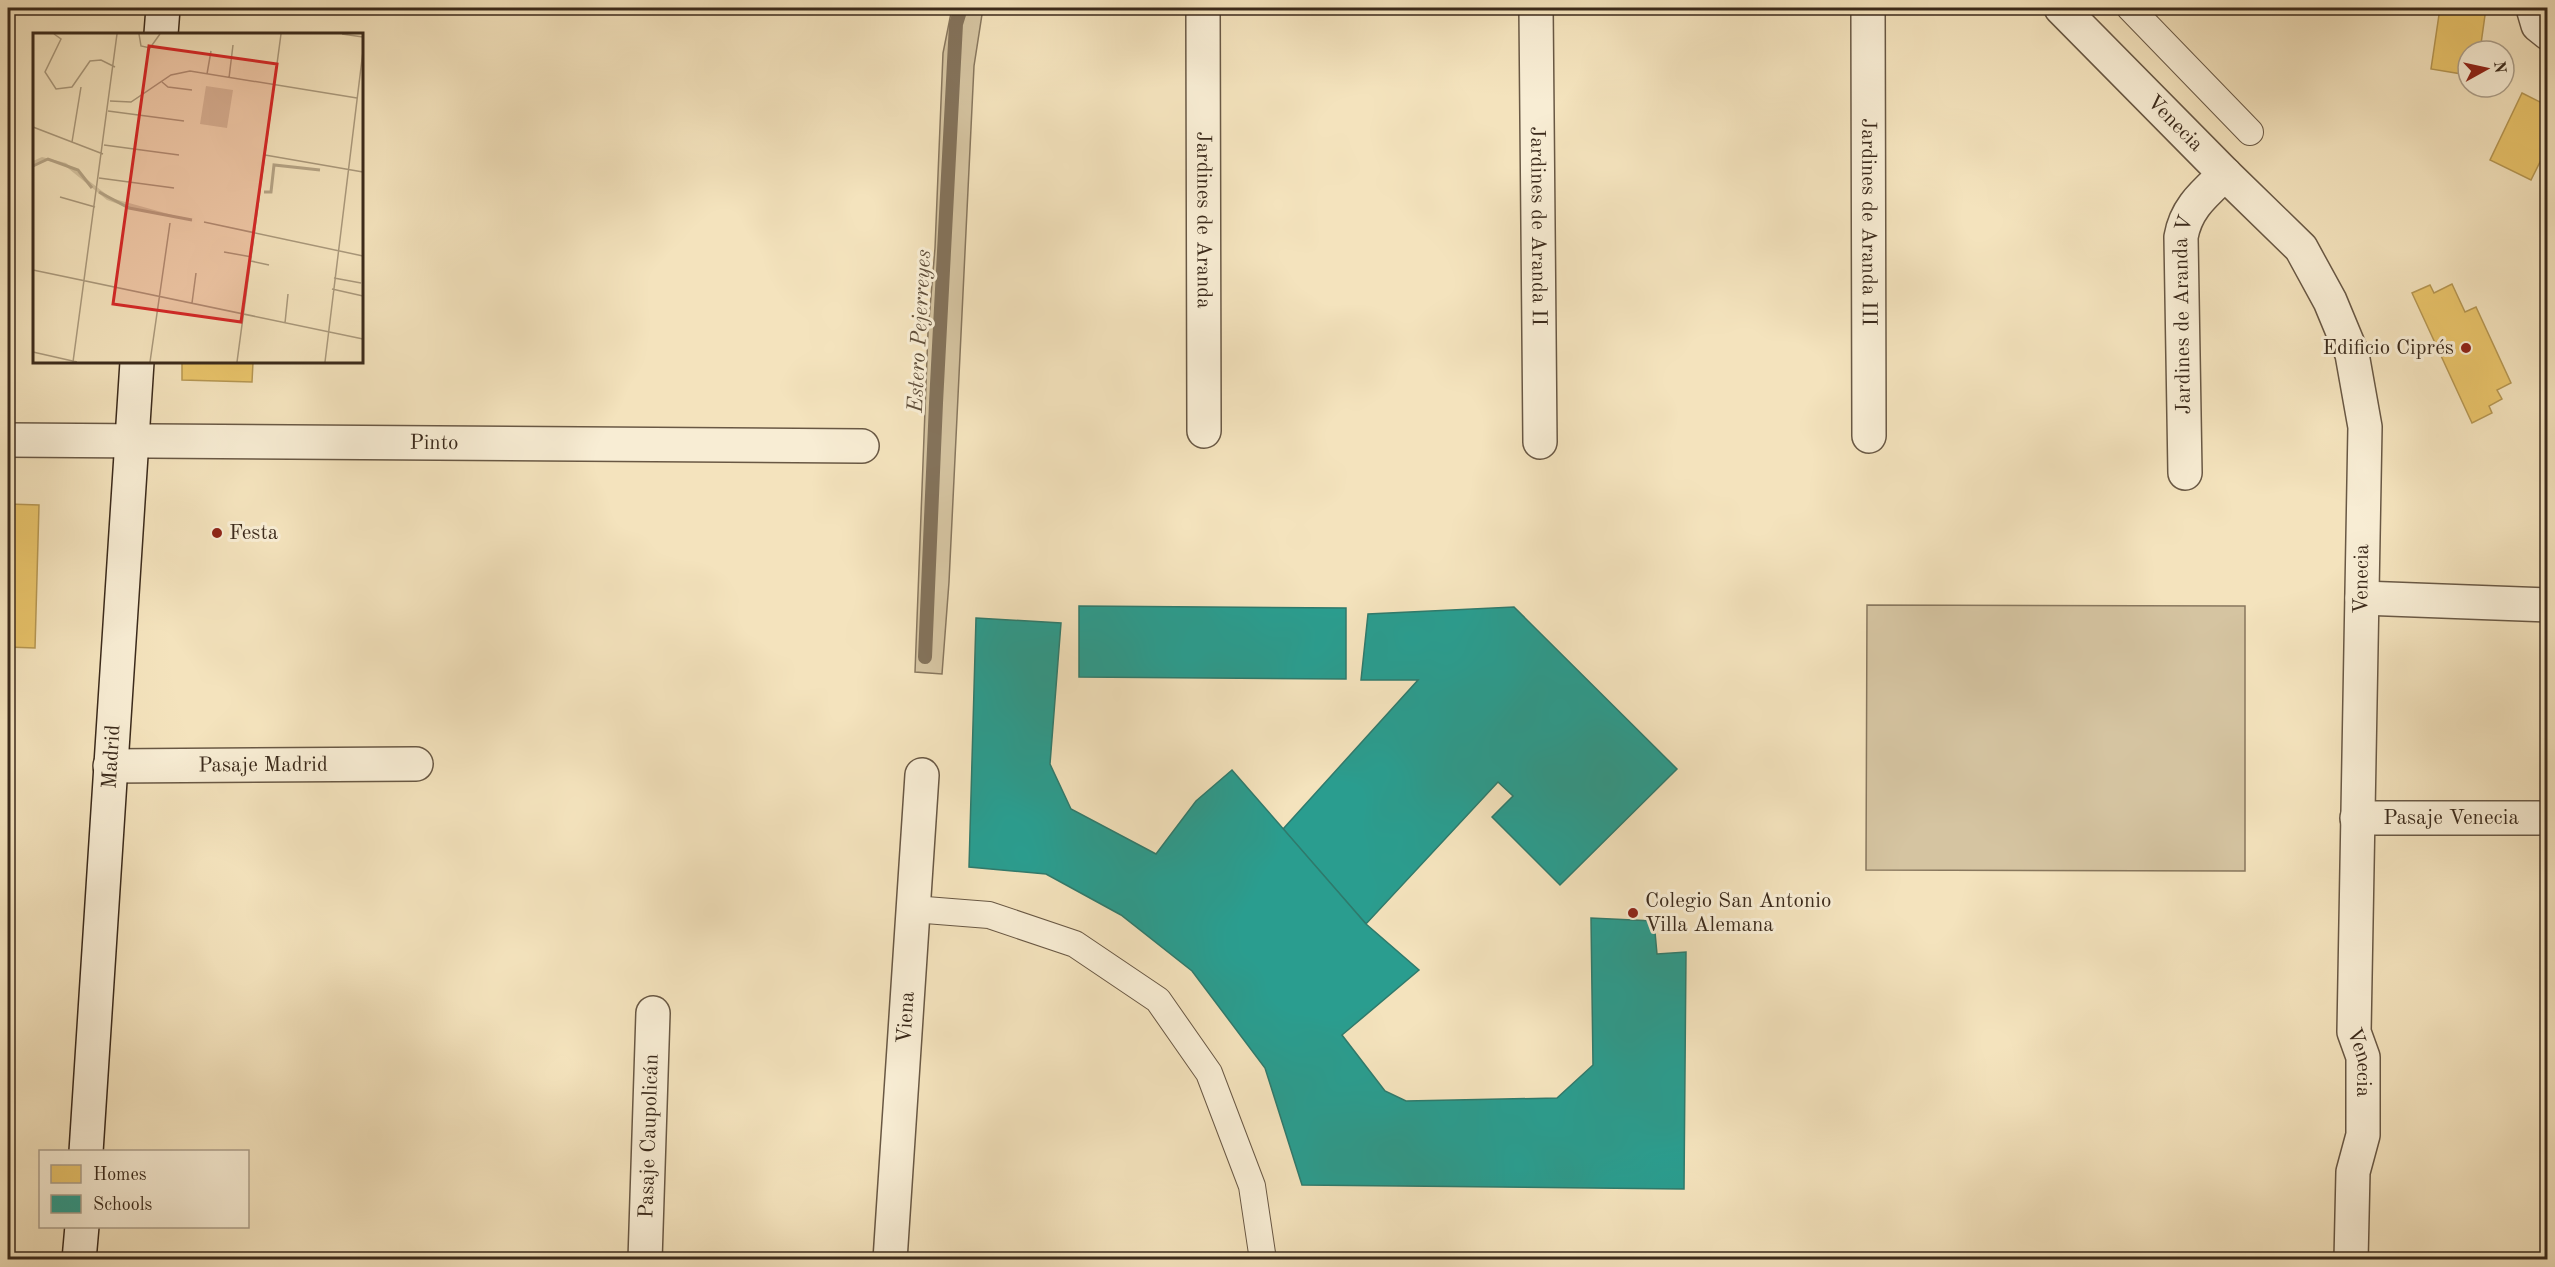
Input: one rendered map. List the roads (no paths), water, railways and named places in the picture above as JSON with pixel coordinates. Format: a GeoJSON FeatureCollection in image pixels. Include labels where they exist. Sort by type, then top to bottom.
{"type":"FeatureCollection","features":[{"type":"Feature","properties":{"kind":"street"},"geometry":{"type":"LineString","coordinates":[[161,33],[163,8]]}},
{"type":"Feature","properties":{"kind":"street","name":"Jardines de Aranda"},"geometry":{"type":"LineString","coordinates":[[1203,8],[1204,431]]}},
{"type":"Feature","properties":{"kind":"street","name":"Jardines de Aranda II"},"geometry":{"type":"LineString","coordinates":[[1536,8],[1540,442]]}},
{"type":"Feature","properties":{"kind":"street","name":"Jardines de Aranda III"},"geometry":{"type":"LineString","coordinates":[[1868,8],[1869,436]]}},
{"type":"Feature","properties":{"kind":"street","name":"Venecia"},"geometry":{"type":"LineString","coordinates":[[2061,8],[2301,248],[2330,301],[2352,354],[2365,426],[2356,818],[2354,1032],[2363,1057],[2363,1136],[2353,1172],[2351,1260]]}},
{"type":"Feature","properties":{"kind":"street"},"geometry":{"type":"LineString","coordinates":[[2533,8],[2538,25],[2547,33]]}},
{"type":"Feature","properties":{"kind":"street","name":"Jardines de Aranda V"},"geometry":{"type":"LineString","coordinates":[[2185,473],[2181,237],[2184,221],[2192,206],[2225,174]]}},
{"type":"Feature","properties":{"kind":"street","name":"Madrid"},"geometry":{"type":"LineString","coordinates":[[86,1150],[137,363]]}},
{"type":"Feature","properties":{"kind":"street","name":"Pinto"},"geometry":{"type":"LineString","coordinates":[[8,440],[862,446]]}},
{"type":"Feature","properties":{"kind":"street"},"geometry":{"type":"LineString","coordinates":[[2362,598],[2547,605]]}},
{"type":"Feature","properties":{"kind":"street","name":"Pasaje Madrid"},"geometry":{"type":"LineString","coordinates":[[110,766],[416,764]]}},
{"type":"Feature","properties":{"kind":"street","name":"Viena"},"geometry":{"type":"LineString","coordinates":[[890,1260],[922,775]]}},
{"type":"Feature","properties":{"kind":"street","name":"Pasaje Venecia"},"geometry":{"type":"LineString","coordinates":[[2356,818],[2547,818]]}},
{"type":"Feature","properties":{"kind":"street","name":"Pasaje Caupolicán"},"geometry":{"type":"LineString","coordinates":[[645,1260],[653,1013]]}},
{"type":"Feature","properties":{"kind":"street"},"geometry":{"type":"LineString","coordinates":[[79,1260],[82,1228]]}},
{"type":"Feature","properties":{"kind":"lane"},"geometry":{"type":"LineString","coordinates":[[2130,8],[2250,132]]}},
{"type":"Feature","properties":{"kind":"lane"},"geometry":{"type":"LineString","coordinates":[[913,909],[989,915],[1075,944],[1158,1000],[1209,1073],[1252,1186],[1263,1260]]}},
{"type":"Feature","properties":{"kind":"waterway","name":"Estero Pejerreyes"},"geometry":{"type":"LineString","coordinates":[[925,657],[956,24],[961,8]]}},
{"type":"Feature","properties":{"kind":"place","name":"Edificio Ciprés"},"geometry":{"type":"Point","coordinates":[2466,348]}},
{"type":"Feature","properties":{"kind":"place","name":"Festa"},"geometry":{"type":"Point","coordinates":[217,533]}},
{"type":"Feature","properties":{"kind":"place","name":"Colegio San Antonio Villa Alemana"},"geometry":{"type":"Point","coordinates":[1633,913]}}]}
